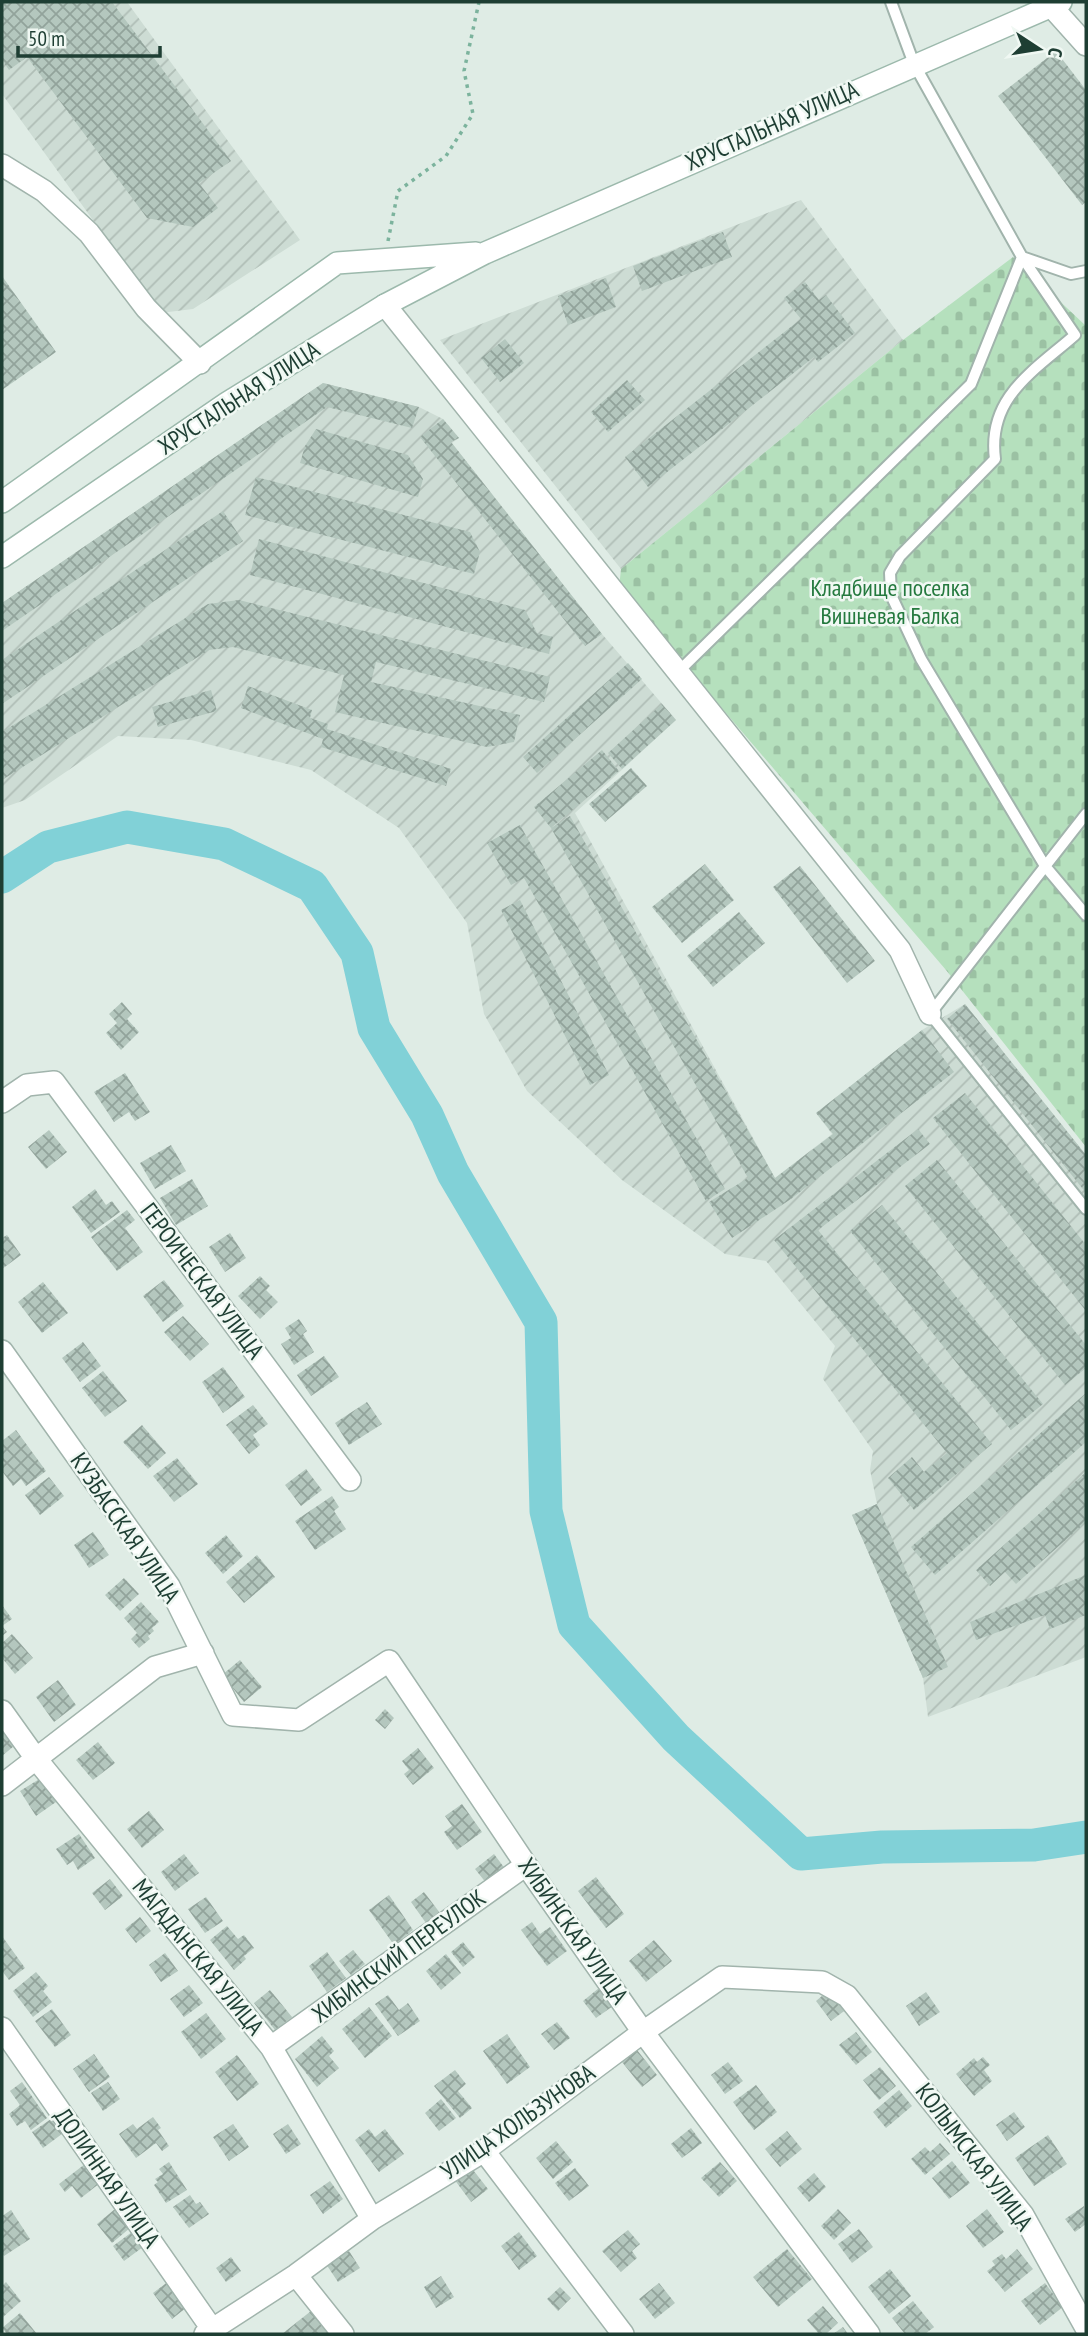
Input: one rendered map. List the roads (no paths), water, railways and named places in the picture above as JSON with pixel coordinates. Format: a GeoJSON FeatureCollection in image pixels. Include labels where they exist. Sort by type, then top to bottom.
{"type":"FeatureCollection","features":[{"type":"Feature","properties":{"kind":"street","name":"ХРУСТАЛЬНАЯ УЛИЦА"},"geometry":{"type":"LineString","coordinates":[[2,557],[227,402],[385,304],[485,253],[1056,4]]}},
{"type":"Feature","properties":{"kind":"street"},"geometry":{"type":"LineString","coordinates":[[1056,4],[1086,45]]}},
{"type":"Feature","properties":{"kind":"street"},"geometry":{"type":"LineString","coordinates":[[2,165],[44,191],[89,233],[146,308],[200,363]]}},
{"type":"Feature","properties":{"kind":"street","name":"ХРУСТАЛЬНАЯ УЛИЦА"},"geometry":{"type":"LineString","coordinates":[[2,502],[337,263],[485,253]]}},
{"type":"Feature","properties":{"kind":"street"},"geometry":{"type":"LineString","coordinates":[[385,304],[900,950],[930,1014]]}},
{"type":"Feature","properties":{"kind":"street","name":"ГЕРОИЧЕСКАЯ УЛИЦА"},"geometry":{"type":"LineString","coordinates":[[2,1102],[27,1085],[54,1082],[350,1480]]}},
{"type":"Feature","properties":{"kind":"street","name":"КУЗБАССКАЯ УЛИЦА"},"geometry":{"type":"LineString","coordinates":[[2,1351],[169,1586],[233,1715]]}},
{"type":"Feature","properties":{"kind":"street"},"geometry":{"type":"LineString","coordinates":[[2,1785],[155,1667],[203,1653]]}},
{"type":"Feature","properties":{"kind":"street","name":"ХИБИНСКАЯ УЛИЦА"},"geometry":{"type":"LineString","coordinates":[[233,1715],[299,1720],[389,1661],[526,1865],[643,2032],[869,2334]]}},
{"type":"Feature","properties":{"kind":"street","name":"МАГАДАНСКАЯ УЛИЦА"},"geometry":{"type":"LineString","coordinates":[[2,1711],[37,1760],[271,2047],[372,2219]]}},
{"type":"Feature","properties":{"kind":"street","name":"ХИБИНСКИЙ ПЕРЕУЛОК"},"geometry":{"type":"LineString","coordinates":[[271,2047],[526,1865]]}},
{"type":"Feature","properties":{"kind":"street","name":"УЛИЦА ХОЛЬЗУНОВА"},"geometry":{"type":"LineString","coordinates":[[209,2331],[296,2275],[372,2219],[484,2151],[643,2032],[722,1977],[822,1982],[847,1996]]}},
{"type":"Feature","properties":{"kind":"street","name":"КОЛЫМСКАЯ УЛИЦА"},"geometry":{"type":"LineString","coordinates":[[847,1996],[1023,2216],[1086,2328]]}},
{"type":"Feature","properties":{"kind":"street","name":"ДОЛИННАЯ УЛИЦА"},"geometry":{"type":"LineString","coordinates":[[2,2028],[209,2331]]}},
{"type":"Feature","properties":{"kind":"street"},"geometry":{"type":"LineString","coordinates":[[484,2151],[623,2334]]}},
{"type":"Feature","properties":{"kind":"street"},"geometry":{"type":"LineString","coordinates":[[296,2275],[344,2334]]}},
{"type":"Feature","properties":{"kind":"lane"},"geometry":{"type":"LineString","coordinates":[[891,2],[914,64],[1022,257],[1075,335],[1015,387],[999,411],[992,440],[995,459],[900,556],[890,573],[891,595],[920,659],[1045,866],[1086,915]]}},
{"type":"Feature","properties":{"kind":"lane"},"geometry":{"type":"LineString","coordinates":[[1022,257],[1071,274],[1086,271]]}},
{"type":"Feature","properties":{"kind":"lane"},"geometry":{"type":"LineString","coordinates":[[678,672],[971,384],[1022,257]]}},
{"type":"Feature","properties":{"kind":"lane"},"geometry":{"type":"LineString","coordinates":[[1086,814],[930,1014],[1086,1209]]}},
{"type":"Feature","properties":{"kind":"waterway"},"geometry":{"type":"LineString","coordinates":[[2,877],[48,847],[127,827],[224,844],[312,886],[357,953],[374,1028],[427,1115],[453,1173],[541,1322],[546,1511],[574,1625],[676,1738],[801,1854],[882,1847],[1034,1845],[1086,1837]]}},
{"type":"Feature","properties":{"kind":"park label","name":"Кладбище поселка Вишневая Балка"},"geometry":{"type":"Point","coordinates":[890,602]}}]}
